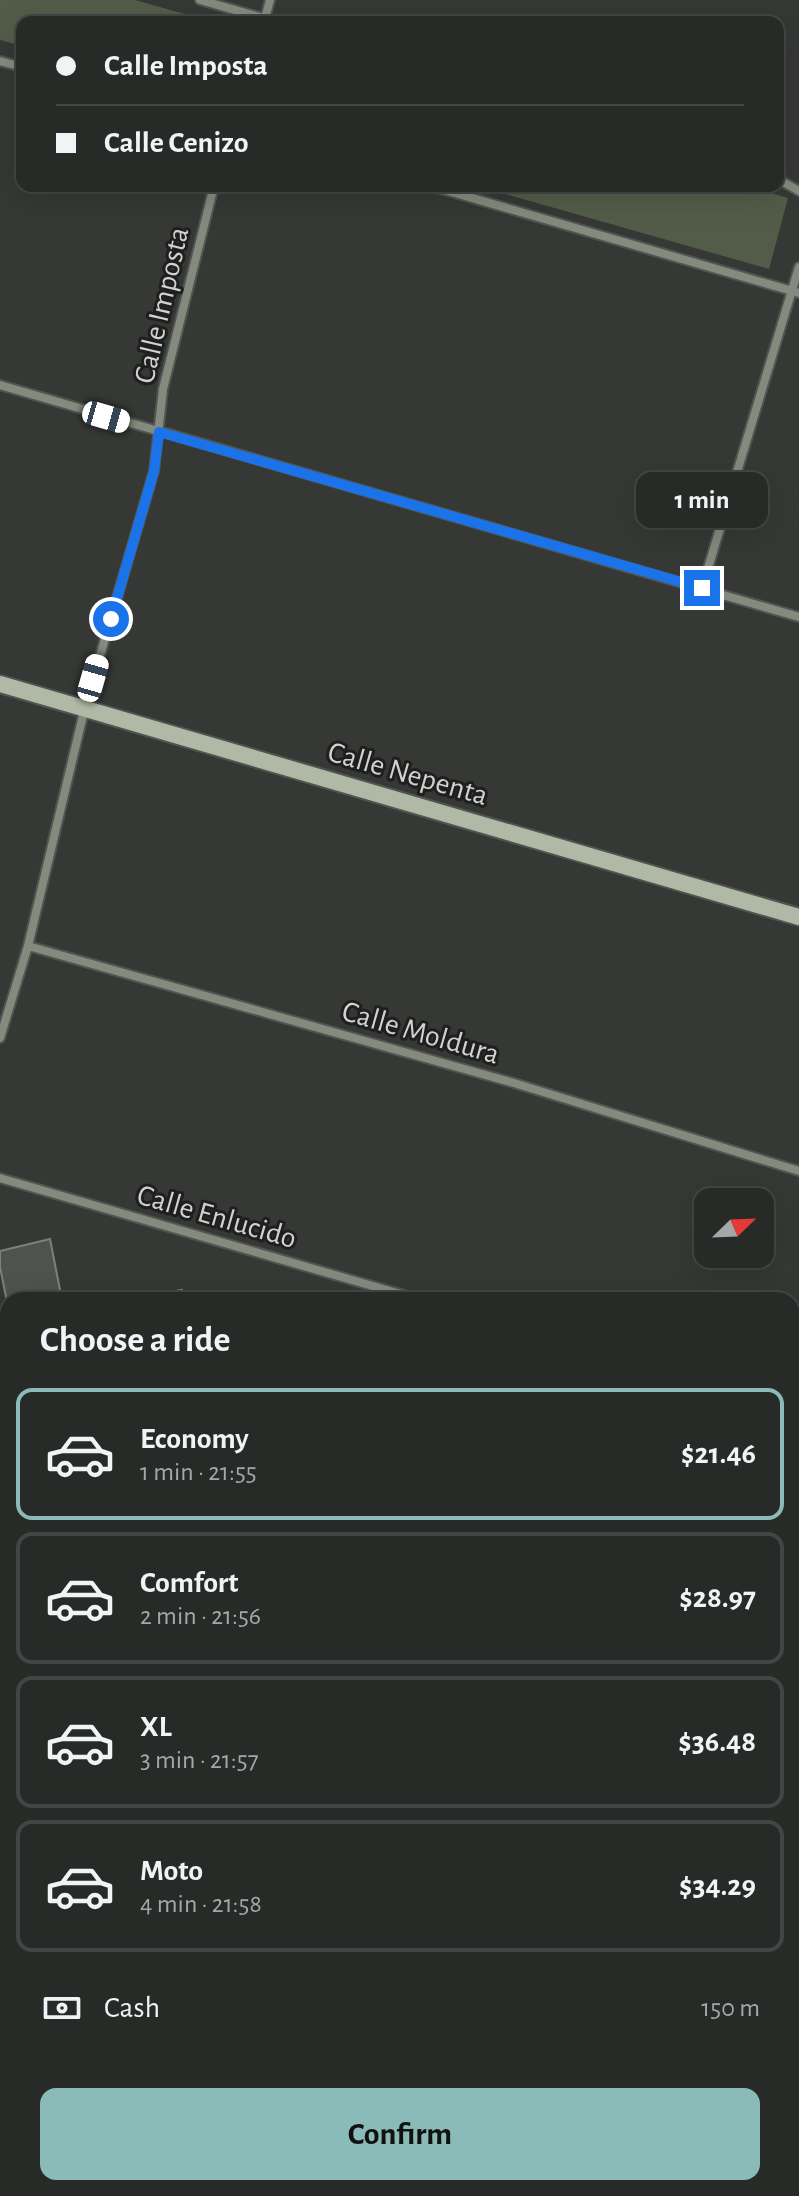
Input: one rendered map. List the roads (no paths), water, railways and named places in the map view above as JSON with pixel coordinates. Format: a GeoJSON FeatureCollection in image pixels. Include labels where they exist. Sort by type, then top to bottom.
{"type":"FeatureCollection","features":[{"type":"Feature","properties":{"kind":"street"},"geometry":{"type":"LineString","coordinates":[[200,0],[251,16]]}},
{"type":"Feature","properties":{"kind":"street","name":"Calle Imposta"},"geometry":{"type":"LineString","coordinates":[[0,1038],[28,946],[85,707],[154,471],[163,389],[212,192]]}},
{"type":"Feature","properties":{"kind":"street"},"geometry":{"type":"LineString","coordinates":[[452,192],[795,292]]}},
{"type":"Feature","properties":{"kind":"street"},"geometry":{"type":"LineString","coordinates":[[702,588],[795,292],[799,267]]}},
{"type":"Feature","properties":{"kind":"street"},"geometry":{"type":"LineString","coordinates":[[0,385],[799,617]]}},
{"type":"Feature","properties":{"kind":"street","name":"Calle Nepenta"},"geometry":{"type":"LineString","coordinates":[[0,684],[799,917]]}},
{"type":"Feature","properties":{"kind":"street","name":"Calle Moldura"},"geometry":{"type":"LineString","coordinates":[[28,946],[514,1083],[799,1171]]}},
{"type":"Feature","properties":{"kind":"street","name":"Calle Enlucido"},"geometry":{"type":"LineString","coordinates":[[0,1178],[393,1292]]}}]}
